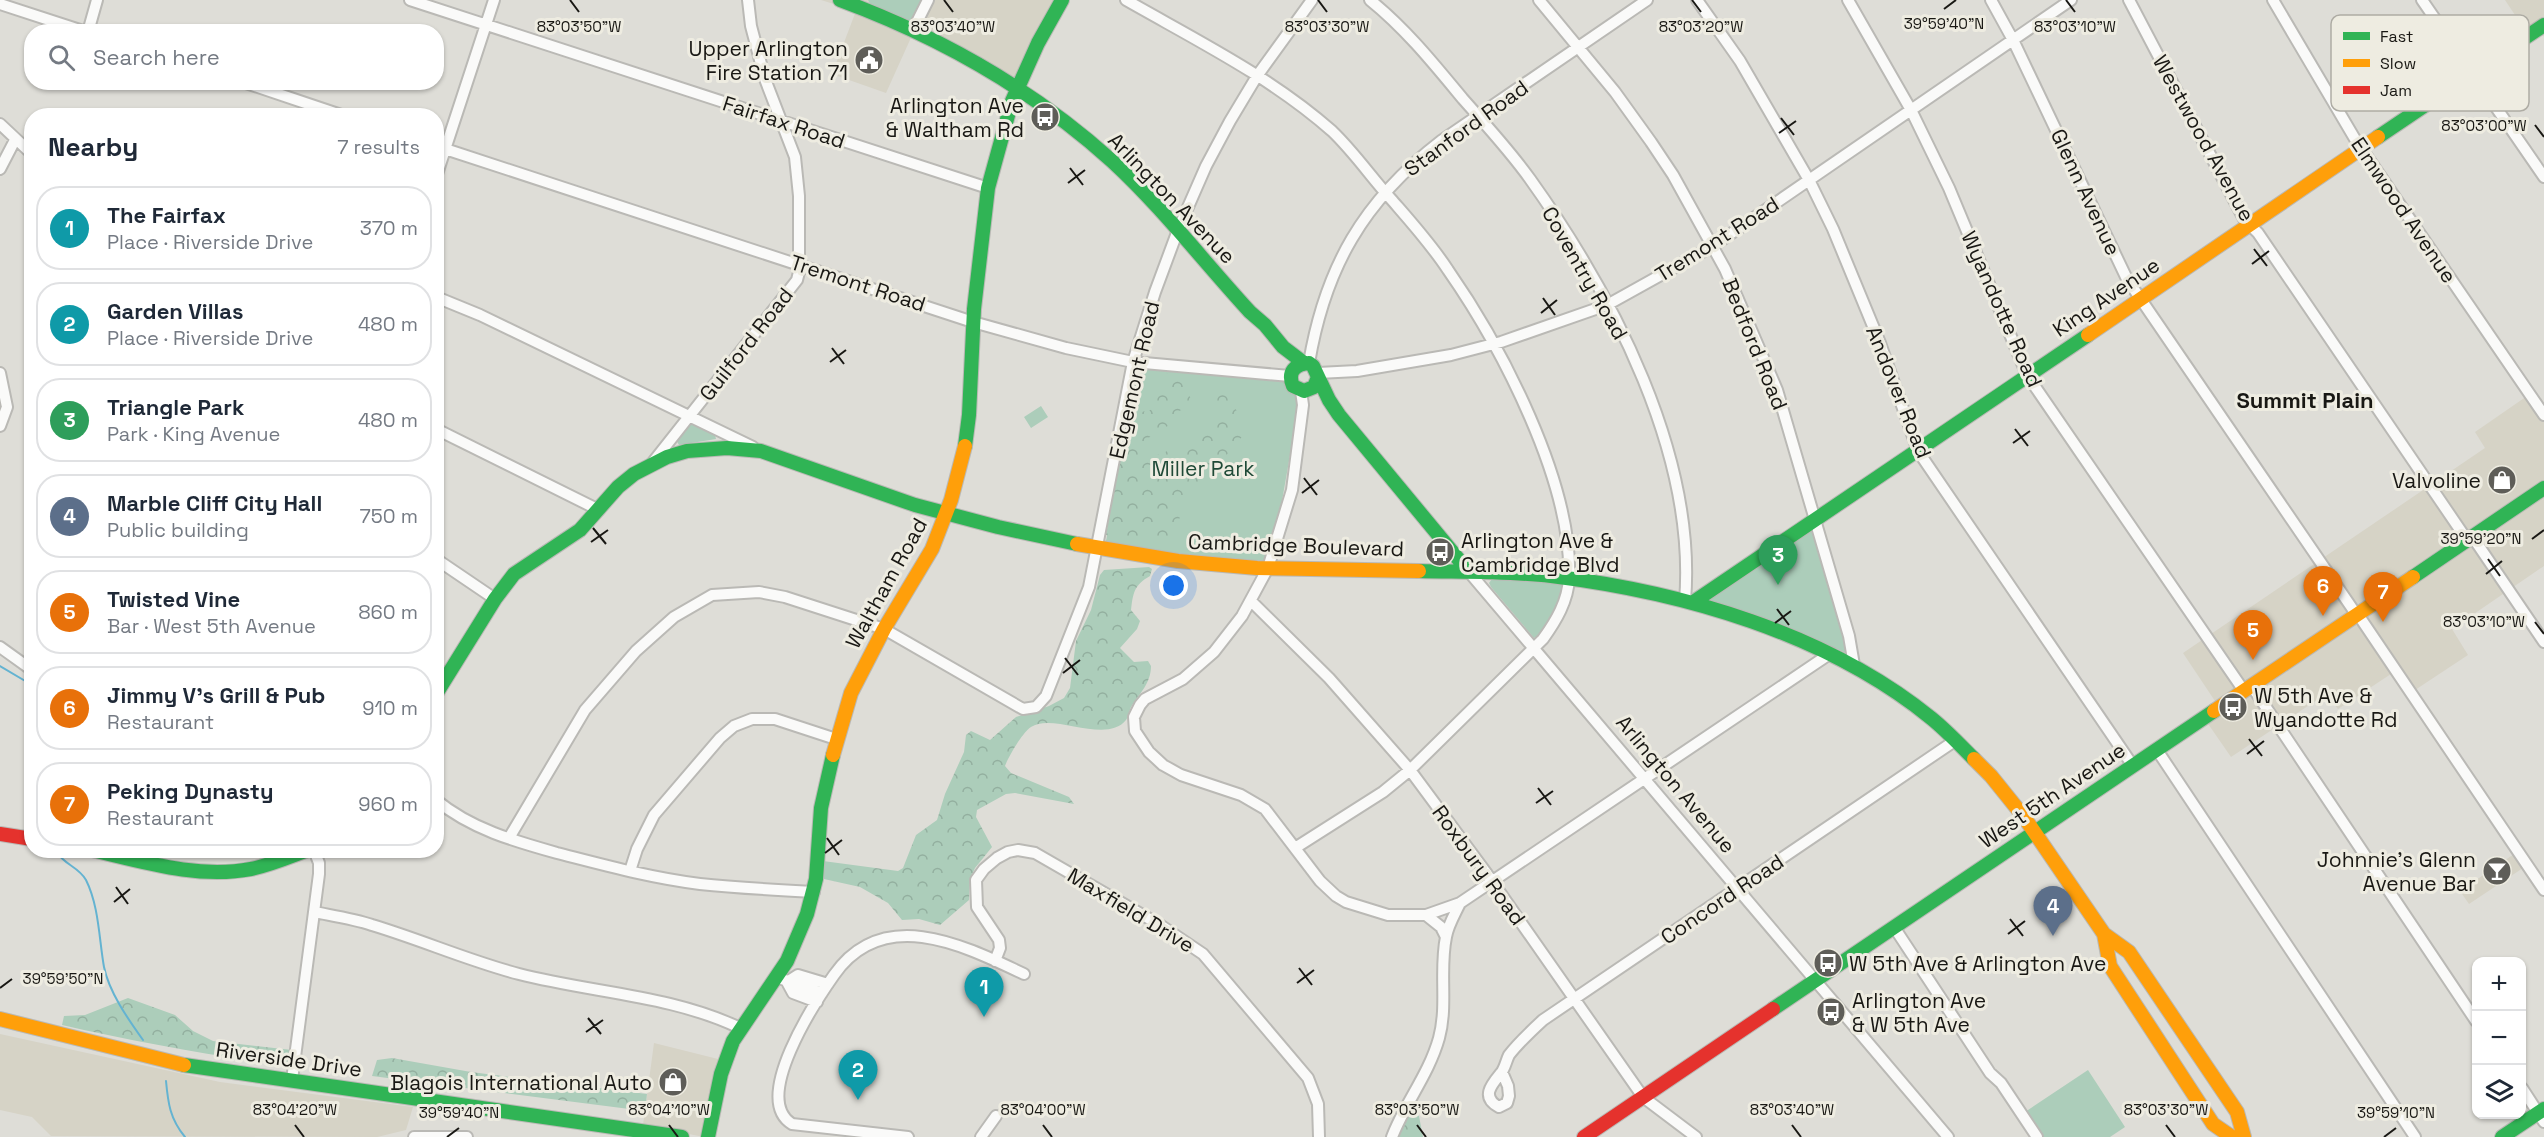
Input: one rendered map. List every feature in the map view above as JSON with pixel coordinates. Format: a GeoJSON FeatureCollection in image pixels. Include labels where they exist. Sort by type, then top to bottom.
{"type":"FeatureCollection","features":[{"type":"Feature","properties":{"kind":"street"},"geometry":{"type":"LineString","coordinates":[[90,24],[97,0]]}},
{"type":"Feature","properties":{"kind":"street","name":"Fairfax Road"},"geometry":{"type":"LineString","coordinates":[[410,0],[987,188]]}},
{"type":"Feature","properties":{"kind":"street"},"geometry":{"type":"LineString","coordinates":[[444,143],[494,0]]}},
{"type":"Feature","properties":{"kind":"street","name":"Guilford Road"},"geometry":{"type":"LineString","coordinates":[[651,465],[796,280],[799,264],[799,196],[795,157],[765,79],[756,47],[748,0]]}},
{"type":"Feature","properties":{"kind":"street","name":"Arlington Avenue"},"geometry":{"type":"LineString","coordinates":[[840,0],[861,3],[982,64],[1031,96],[1094,145],[1139,188],[1248,310],[1286,349],[1297,355],[1312,369],[1325,387],[1329,399],[1362,439],[1373,458],[1948,1137]]}},
{"type":"Feature","properties":{"kind":"street"},"geometry":{"type":"LineString","coordinates":[[914,28],[928,0]]}},
{"type":"Feature","properties":{"kind":"street","name":"Waltham Road"},"geometry":{"type":"LineString","coordinates":[[708,1137],[721,1074],[740,1028],[782,979],[814,892],[822,808],[836,739],[851,693],[884,629],[918,576],[947,514],[965,446],[969,415],[973,322],[980,237],[987,188],[1018,88],[1038,43],[1062,0]]}},
{"type":"Feature","properties":{"kind":"street"},"geometry":{"type":"LineString","coordinates":[[1126,0],[1257,76],[1287,96],[1332,131],[1386,191],[1448,270],[1493,345],[1525,406],[1556,488],[1565,526],[1569,578],[1566,596],[1554,624],[1534,648],[1410,770],[1383,792],[1295,848]]}},
{"type":"Feature","properties":{"kind":"street","name":"Edgemont Road"},"geometry":{"type":"LineString","coordinates":[[884,629],[1018,706],[1030,709],[1041,703],[1052,684],[1089,587],[1099,548],[1134,362],[1155,292],[1178,230],[1206,166],[1257,76],[1312,0]]}},
{"type":"Feature","properties":{"kind":"street","name":"Coventry Road"},"geometry":{"type":"LineString","coordinates":[[1370,0],[1407,33],[1529,178],[1566,233],[1607,305],[1637,365],[1668,446],[1679,491],[1689,602]]}},
{"type":"Feature","properties":{"kind":"street","name":"Bedford Road"},"geometry":{"type":"LineString","coordinates":[[1539,0],[1615,92],[1656,150],[1713,246],[1760,347],[1777,390],[1849,636],[1854,665]]}},
{"type":"Feature","properties":{"kind":"street","name":"Stanford Road"},"geometry":{"type":"LineString","coordinates":[[1312,369],[1316,326],[1328,285],[1349,242],[1386,191],[1416,161],[1647,0]]}},
{"type":"Feature","properties":{"kind":"street","name":"Andover Road"},"geometry":{"type":"LineString","coordinates":[[1697,0],[1740,61],[1809,180],[1833,229],[1880,343],[1918,451],[2133,766]]}},
{"type":"Feature","properties":{"kind":"street","name":"Wyandotte Road"},"geometry":{"type":"LineString","coordinates":[[1848,0],[1911,111],[1949,188],[2027,375],[2248,688],[2472,1015]]}},
{"type":"Feature","properties":{"kind":"street","name":"Glenn Avenue"},"geometry":{"type":"LineString","coordinates":[[1991,0],[2013,40],[2127,279],[2544,890]]}},
{"type":"Feature","properties":{"kind":"street","name":"Tremont Road"},"geometry":{"type":"LineString","coordinates":[[1312,369],[1357,370],[1450,356],[1493,345],[1607,305],[1713,246],[2071,0]]}},
{"type":"Feature","properties":{"kind":"street","name":"Westwood Avenue"},"geometry":{"type":"LineString","coordinates":[[2129,0],[2216,170],[2244,219],[2258,232],[2544,642]]}},
{"type":"Feature","properties":{"kind":"street","name":"Elmwood Avenue"},"geometry":{"type":"LineString","coordinates":[[2273,0],[2331,97]]}},
{"type":"Feature","properties":{"kind":"street"},"geometry":{"type":"LineString","coordinates":[[2422,0],[2432,15]]}},
{"type":"Feature","properties":{"kind":"street"},"geometry":{"type":"LineString","coordinates":[[0,4],[62,24]]}},
{"type":"Feature","properties":{"kind":"street","name":"King Avenue"},"geometry":{"type":"LineString","coordinates":[[2529,35],[2544,25]]}},
{"type":"Feature","properties":{"kind":"street"},"geometry":{"type":"LineString","coordinates":[[267,90],[320,108]]}},
{"type":"Feature","properties":{"kind":"street","name":"Elmwood Avenue"},"geometry":{"type":"LineString","coordinates":[[2339,111],[2362,149],[2544,414]]}},
{"type":"Feature","properties":{"kind":"street","name":"King Avenue"},"geometry":{"type":"LineString","coordinates":[[1689,602],[1816,520],[2418,111]]}},
{"type":"Feature","properties":{"kind":"street"},"geometry":{"type":"LineString","coordinates":[[2499,111],[2544,177]]}},
{"type":"Feature","properties":{"kind":"street"},"geometry":{"type":"LineString","coordinates":[[0,124],[24,147]]}},
{"type":"Feature","properties":{"kind":"street"},"geometry":{"type":"LineString","coordinates":[[0,169],[15,140]]}},
{"type":"Feature","properties":{"kind":"street","name":"Tremont Road"},"geometry":{"type":"LineString","coordinates":[[444,149],[973,322],[1066,348],[1134,362],[1290,375]]}},
{"type":"Feature","properties":{"kind":"street"},"geometry":{"type":"LineString","coordinates":[[444,300],[480,315],[761,451]]}},
{"type":"Feature","properties":{"kind":"street","name":"Arlington Avenue"},"geometry":{"type":"LineString","coordinates":[[1248,310],[1290,375]]}},
{"type":"Feature","properties":{"kind":"street"},"geometry":{"type":"LineString","coordinates":[[1296,366],[1312,369],[1314,387],[1302,391],[1293,386],[1290,375],[1296,366]]}},
{"type":"Feature","properties":{"kind":"street"},"geometry":{"type":"LineString","coordinates":[[0,373],[7,407],[0,426]]}},
{"type":"Feature","properties":{"kind":"street"},"geometry":{"type":"LineString","coordinates":[[1302,391],[1302,410],[1292,490],[1268,568],[1251,601],[1214,652],[1183,679],[1145,699],[1140,705],[1134,725],[1138,738],[1163,765],[1181,775],[1256,802],[1274,819],[1320,881],[1346,902],[1388,915],[1426,915],[1460,903],[1831,653]]}},
{"type":"Feature","properties":{"kind":"street","name":"Arlington Avenue"},"geometry":{"type":"LineString","coordinates":[[1302,391],[1311,400],[1322,405],[1356,445],[1373,458]]}},
{"type":"Feature","properties":{"kind":"street"},"geometry":{"type":"LineString","coordinates":[[444,433],[599,510]]}},
{"type":"Feature","properties":{"kind":"street","name":"Cambridge Boulevard"},"geometry":{"type":"LineString","coordinates":[[444,681],[495,599],[514,574],[569,538],[599,510],[618,487],[634,474],[651,465],[687,451],[727,448],[761,451],[947,514],[1099,548],[1178,561],[1268,568],[1469,572],[1569,578],[1631,588],[1689,602],[1763,624],[1831,653],[1908,700],[1956,740],[1991,776],[2035,832],[2104,934],[2129,952],[2237,1112],[2244,1137]]}},
{"type":"Feature","properties":{"kind":"street","name":"West 5th Avenue"},"geometry":{"type":"LineString","coordinates":[[1584,1137],[2544,488]]}},
{"type":"Feature","properties":{"kind":"street"},"geometry":{"type":"LineString","coordinates":[[444,564],[495,599]]}},
{"type":"Feature","properties":{"kind":"street"},"geometry":{"type":"LineString","coordinates":[[509,838],[585,711],[636,651],[693,603],[712,595],[759,592],[785,597],[884,629]]}},
{"type":"Feature","properties":{"kind":"street","name":"Roxbury Road"},"geometry":{"type":"LineString","coordinates":[[1251,601],[1329,678],[1410,770],[1643,1097],[1696,1137]]}},
{"type":"Feature","properties":{"kind":"street"},"geometry":{"type":"LineString","coordinates":[[0,647],[24,664]]}},
{"type":"Feature","properties":{"kind":"street"},"geometry":{"type":"LineString","coordinates":[[630,872],[637,849],[654,815],[720,738],[734,726],[752,719],[775,719],[836,739]]}},
{"type":"Feature","properties":{"kind":"street","name":"Concord Road"},"geometry":{"type":"LineString","coordinates":[[1502,1072],[1507,1058],[1543,1020],[1956,740]]}},
{"type":"Feature","properties":{"kind":"street"},"geometry":{"type":"LineString","coordinates":[[2157,750],[2415,1137]]}},
{"type":"Feature","properties":{"kind":"street"},"geometry":{"type":"LineString","coordinates":[[444,805],[470,823],[509,838],[630,872],[699,884],[814,892]]}},
{"type":"Feature","properties":{"kind":"street"},"geometry":{"type":"LineString","coordinates":[[0,834],[24,838]]}},
{"type":"Feature","properties":{"kind":"street","name":"Maxfield Drive"},"geometry":{"type":"LineString","coordinates":[[994,961],[1000,948],[999,940],[977,907],[976,880],[990,863],[1008,852],[1018,850],[1035,853],[1160,926],[1203,954],[1308,1078],[1318,1104],[1319,1137]]}},
{"type":"Feature","properties":{"kind":"street"},"geometry":{"type":"LineString","coordinates":[[124,858],[177,871],[217,873],[265,867],[288,858]]}},
{"type":"Feature","properties":{"kind":"street"},"geometry":{"type":"LineString","coordinates":[[292,1080],[314,912],[319,863],[317,858]]}},
{"type":"Feature","properties":{"kind":"street"},"geometry":{"type":"LineString","coordinates":[[1392,1137],[1400,1114],[1422,1079],[1438,1039],[1443,1017],[1446,937],[1460,903]]}},
{"type":"Feature","properties":{"kind":"street"},"geometry":{"type":"LineString","coordinates":[[314,912],[369,924],[464,959],[520,974],[570,986],[684,1006],[717,1017],[740,1028]]}},
{"type":"Feature","properties":{"kind":"street"},"geometry":{"type":"LineString","coordinates":[[1426,915],[1441,927],[1446,937]]}},
{"type":"Feature","properties":{"kind":"street"},"geometry":{"type":"LineString","coordinates":[[1894,927],[1990,1072],[2001,1083],[2037,1137]]}},
{"type":"Feature","properties":{"kind":"street","name":"Cambridge Boulevard"},"geometry":{"type":"LineString","coordinates":[[2104,934],[2110,966],[2213,1124],[2232,1137]]}},
{"type":"Feature","properties":{"kind":"street"},"geometry":{"type":"LineString","coordinates":[[908,1137],[792,1124],[783,1118],[779,1107],[783,1067],[789,1052],[842,964],[861,948],[886,938],[920,935],[946,942],[1024,974]]}},
{"type":"Feature","properties":{"kind":"street"},"geometry":{"type":"LineString","coordinates":[[798,975],[823,993],[793,993],[782,979],[798,975]]}},
{"type":"Feature","properties":{"kind":"street","name":"Riverside Drive"},"geometry":{"type":"LineString","coordinates":[[0,1019],[55,1035],[189,1066],[432,1099],[682,1137]]}},
{"type":"Feature","properties":{"kind":"street"},"geometry":{"type":"LineString","coordinates":[[2502,1137],[2542,1115],[2526,1093]]}},
{"type":"Feature","properties":{"kind":"street"},"geometry":{"type":"LineString","coordinates":[[981,1137],[996,1116]]}},
{"type":"Feature","properties":{"kind":"street"},"geometry":{"type":"LineString","coordinates":[[414,1137],[467,1137]]}},
{"type":"Feature","properties":{"kind":"shaded area"},"geometry":{"type":"Polygon","coordinates":[[[821,0],[868,0],[870,4],[918,6],[921,0],[1062,0],[1017,83],[914,31],[886,93],[832,74],[856,11],[821,0]]]}},
{"type":"Feature","properties":{"kind":"shaded area"},"geometry":{"type":"Polygon","coordinates":[[[2505,0],[2544,0],[2544,37],[2539,30],[2529,36],[2529,15],[2515,15],[2505,0]]]}},
{"type":"Feature","properties":{"kind":"shaded area"},"geometry":{"type":"Polygon","coordinates":[[[2530,394],[2539,408],[2544,405],[2544,566],[2452,629],[2468,655],[2412,692],[2397,670],[2338,709],[2326,694],[2231,757],[2204,718],[2219,707],[2183,653],[2485,448],[2475,432],[2530,394]]]}},
{"type":"Feature","properties":{"kind":"shaded area"},"geometry":{"type":"Polygon","coordinates":[[[2517,852],[2526,866],[2469,904],[2460,891],[2517,852]]]}},
{"type":"Feature","properties":{"kind":"shaded area"},"geometry":{"type":"Polygon","coordinates":[[[0,1034],[220,1082],[413,1107],[406,1130],[377,1137],[51,1136],[32,1117],[0,1110],[0,1034]]]}},
{"type":"Feature","properties":{"kind":"shaded area"},"geometry":{"type":"Polygon","coordinates":[[[654,1043],[722,1060],[704,1137],[643,1125],[654,1043]]]}},
{"type":"Feature","properties":{"kind":"green space"},"geometry":{"type":"Polygon","coordinates":[[[868,0],[921,0],[916,16],[910,21],[870,4],[868,0]]]}},
{"type":"Feature","properties":{"kind":"green space","name":"Miller Park"},"geometry":{"type":"Polygon","coordinates":[[[1138,368],[1282,379],[1297,396],[1299,404],[1279,518],[1265,561],[1208,558],[1141,550],[1106,541],[1138,368]]]}},
{"type":"Feature","properties":{"kind":"green space"},"geometry":{"type":"Polygon","coordinates":[[[1181,373],[1191,377],[1194,384],[1188,393],[1192,401],[1186,405],[1185,411],[1181,410],[1174,415],[1168,426],[1146,440],[1157,455],[1171,448],[1171,443],[1182,442],[1189,450],[1197,441],[1198,435],[1208,430],[1214,420],[1214,413],[1205,399],[1217,387],[1238,389],[1246,396],[1242,404],[1235,408],[1244,418],[1242,425],[1246,432],[1214,470],[1215,482],[1197,489],[1187,501],[1186,512],[1180,515],[1172,545],[1106,535],[1128,413],[1149,411],[1154,407],[1156,386],[1160,379],[1165,374],[1181,373]]]}},
{"type":"Feature","properties":{"kind":"green space"},"geometry":{"type":"Polygon","coordinates":[[[1041,406],[1048,417],[1031,428],[1024,417],[1041,406]]]}},
{"type":"Feature","properties":{"kind":"green space"},"geometry":{"type":"Polygon","coordinates":[[[690,423],[715,435],[716,439],[679,445],[675,438],[690,423]]]}},
{"type":"Feature","properties":{"kind":"green space"},"geometry":{"type":"Polygon","coordinates":[[[1808,530],[1814,530],[1848,652],[1846,653],[1805,635],[1709,600],[1808,530]]]}},
{"type":"Feature","properties":{"kind":"green space"},"geometry":{"type":"Polygon","coordinates":[[[1149,567],[1152,569],[1150,576],[1137,586],[1131,610],[1140,621],[1137,629],[1120,648],[1134,662],[1148,661],[1151,672],[1126,720],[1117,727],[1106,730],[1041,723],[1027,730],[1005,766],[1011,773],[1069,797],[1074,804],[1015,793],[1006,794],[977,810],[976,817],[992,847],[975,868],[970,879],[969,900],[940,925],[919,919],[902,920],[888,903],[860,887],[824,879],[823,861],[898,871],[903,868],[916,835],[937,820],[945,794],[964,752],[966,735],[971,731],[990,740],[1016,717],[1049,706],[1064,698],[1070,688],[1076,641],[1091,610],[1100,575],[1104,570],[1149,567]]]}},
{"type":"Feature","properties":{"kind":"green space"},"geometry":{"type":"Polygon","coordinates":[[[1492,579],[1563,584],[1561,599],[1554,615],[1540,635],[1534,638],[1491,587],[1489,583],[1492,579]]]}},
{"type":"Feature","properties":{"kind":"green space"},"geometry":{"type":"Polygon","coordinates":[[[128,998],[175,1015],[193,1031],[213,1041],[292,1050],[288,1065],[174,1048],[62,1025],[64,1016],[85,1015],[128,998]]]}},
{"type":"Feature","properties":{"kind":"green space"},"geometry":{"type":"Polygon","coordinates":[[[392,1058],[471,1072],[647,1094],[645,1111],[372,1076],[377,1060],[392,1058]]]}},
{"type":"Feature","properties":{"kind":"green space"},"geometry":{"type":"Polygon","coordinates":[[[2088,1070],[2125,1127],[2110,1137],[2042,1137],[2025,1112],[2088,1070]]]}},
{"type":"Feature","properties":{"kind":"green space"},"geometry":{"type":"Polygon","coordinates":[[[1410,1111],[1419,1116],[1423,1137],[1399,1137],[1410,1111]]]}},
{"type":"Feature","properties":{"kind":"waterway"},"geometry":{"type":"LineString","coordinates":[[0,666],[24,680]]}},
{"type":"Feature","properties":{"kind":"waterway"},"geometry":{"type":"LineString","coordinates":[[62,858],[86,880],[96,912],[106,976],[120,1005],[143,1040]]}},
{"type":"Feature","properties":{"kind":"waterway"},"geometry":{"type":"LineString","coordinates":[[166,1081],[171,1110],[176,1124],[185,1137]]}},
{"type":"Feature","properties":{"kind":"traffic: fast"},"geometry":{"type":"LineString","coordinates":[[840,0],[913,31],[984,67],[1050,111],[1081,135],[1130,179],[1283,347],[1304,363]]}},
{"type":"Feature","properties":{"kind":"traffic: fast"},"geometry":{"type":"LineString","coordinates":[[965,446],[969,415],[974,309],[988,188],[1012,101],[1038,43],[1062,0]]}},
{"type":"Feature","properties":{"kind":"traffic: fast"},"geometry":{"type":"LineString","coordinates":[[2529,35],[2544,25]]}},
{"type":"Feature","properties":{"kind":"traffic: fast"},"geometry":{"type":"LineString","coordinates":[[2378,137],[2417,111]]}},
{"type":"Feature","properties":{"kind":"traffic: fast"},"geometry":{"type":"LineString","coordinates":[[1692,603],[2088,335]]}},
{"type":"Feature","properties":{"kind":"traffic: fast"},"geometry":{"type":"LineString","coordinates":[[1318,377],[1314,387],[1304,391],[1293,386],[1291,381],[1296,367],[1309,363],[1313,366],[1329,400],[1339,415],[1469,572]]}},
{"type":"Feature","properties":{"kind":"traffic: fast"},"geometry":{"type":"LineString","coordinates":[[444,681],[495,599],[514,574],[580,530],[618,487],[634,474],[667,457],[687,451],[727,448],[761,451],[915,505],[998,527],[1077,544]]}},
{"type":"Feature","properties":{"kind":"traffic: fast"},"geometry":{"type":"LineString","coordinates":[[2413,577],[2544,488]]}},
{"type":"Feature","properties":{"kind":"traffic: fast"},"geometry":{"type":"LineString","coordinates":[[1419,571],[1518,573],[1601,583],[1651,593],[1751,621],[1846,662],[1890,688],[1937,723],[1974,759]]}},
{"type":"Feature","properties":{"kind":"traffic: fast"},"geometry":{"type":"LineString","coordinates":[[1773,1009],[2214,711]]}},
{"type":"Feature","properties":{"kind":"traffic: fast"},"geometry":{"type":"LineString","coordinates":[[708,1137],[721,1074],[733,1041],[787,961],[807,914],[816,879],[821,808],[833,755]]}},
{"type":"Feature","properties":{"kind":"traffic: fast"},"geometry":{"type":"LineString","coordinates":[[126,858],[171,868],[211,872],[251,869],[288,858]]}},
{"type":"Feature","properties":{"kind":"traffic: fast"},"geometry":{"type":"LineString","coordinates":[[184,1065],[682,1137]]}},
{"type":"Feature","properties":{"kind":"traffic: fast"},"geometry":{"type":"LineString","coordinates":[[2502,1137],[2544,1109]]}},
{"type":"Feature","properties":{"kind":"traffic: slow"},"geometry":{"type":"LineString","coordinates":[[2088,335],[2378,137]]}},
{"type":"Feature","properties":{"kind":"traffic: slow"},"geometry":{"type":"LineString","coordinates":[[833,755],[851,693],[884,629],[932,549],[951,500],[965,446]]}},
{"type":"Feature","properties":{"kind":"traffic: slow"},"geometry":{"type":"LineString","coordinates":[[1077,544],[1178,561],[1257,568],[1419,571]]}},
{"type":"Feature","properties":{"kind":"traffic: slow"},"geometry":{"type":"LineString","coordinates":[[2214,711],[2413,577]]}},
{"type":"Feature","properties":{"kind":"traffic: slow"},"geometry":{"type":"LineString","coordinates":[[1974,759],[2024,817],[2104,934],[2129,952],[2237,1112],[2244,1137]]}},
{"type":"Feature","properties":{"kind":"traffic: slow"},"geometry":{"type":"LineString","coordinates":[[2104,934],[2110,966],[2213,1124],[2232,1137]]}},
{"type":"Feature","properties":{"kind":"traffic: slow"},"geometry":{"type":"LineString","coordinates":[[0,1019],[184,1065]]}},
{"type":"Feature","properties":{"kind":"traffic: jam"},"geometry":{"type":"LineString","coordinates":[[0,834],[24,838]]}},
{"type":"Feature","properties":{"kind":"traffic: jam"},"geometry":{"type":"LineString","coordinates":[[1584,1137],[1773,1009]]}},
{"type":"Feature","properties":{"kind":"place","name":"Upper Arlington Fire Station 71"},"geometry":{"type":"Point","coordinates":[869,60]}},
{"type":"Feature","properties":{"kind":"place","name":"Arlington Ave & Waltham Rd"},"geometry":{"type":"Point","coordinates":[1045,117]}},
{"type":"Feature","properties":{"kind":"place","name":"Valvoline"},"geometry":{"type":"Point","coordinates":[2502,480]}},
{"type":"Feature","properties":{"kind":"place","name":"Arlington Ave & Cambridge Blvd"},"geometry":{"type":"Point","coordinates":[1440,552]}},
{"type":"Feature","properties":{"kind":"place","name":"Triangle Park"},"geometry":{"type":"Point","coordinates":[1778,585]}},
{"type":"Feature","properties":{"kind":"place","name":"Jimmy V's Grill & Pub"},"geometry":{"type":"Point","coordinates":[2323,616]}},
{"type":"Feature","properties":{"kind":"place","name":"Peking Dynasty"},"geometry":{"type":"Point","coordinates":[2383,622]}},
{"type":"Feature","properties":{"kind":"place","name":"Twisted Vine"},"geometry":{"type":"Point","coordinates":[2253,660]}},
{"type":"Feature","properties":{"kind":"place","name":"W 5th Ave & Wyandotte Rd"},"geometry":{"type":"Point","coordinates":[2233,707]}},
{"type":"Feature","properties":{"kind":"place","name":"Johnnie's Glenn Avenue Bar"},"geometry":{"type":"Point","coordinates":[2497,871]}},
{"type":"Feature","properties":{"kind":"place","name":"Marble Cliff City Hall"},"geometry":{"type":"Point","coordinates":[2053,936]}},
{"type":"Feature","properties":{"kind":"place","name":"W 5th Ave & Arlington Ave"},"geometry":{"type":"Point","coordinates":[1828,963]}},
{"type":"Feature","properties":{"kind":"place","name":"Arlington Ave & W 5th Ave"},"geometry":{"type":"Point","coordinates":[1831,1012]}},
{"type":"Feature","properties":{"kind":"place","name":"The Fairfax"},"geometry":{"type":"Point","coordinates":[984,1017]}},
{"type":"Feature","properties":{"kind":"place","name":"Blagois International Auto"},"geometry":{"type":"Point","coordinates":[673,1082]}},
{"type":"Feature","properties":{"kind":"place","name":"Garden Villas"},"geometry":{"type":"Point","coordinates":[858,1100]}},
{"type":"Feature","properties":{"kind":"district","name":"Summit Plain"},"geometry":{"type":"Point","coordinates":[2305,400]}}]}
